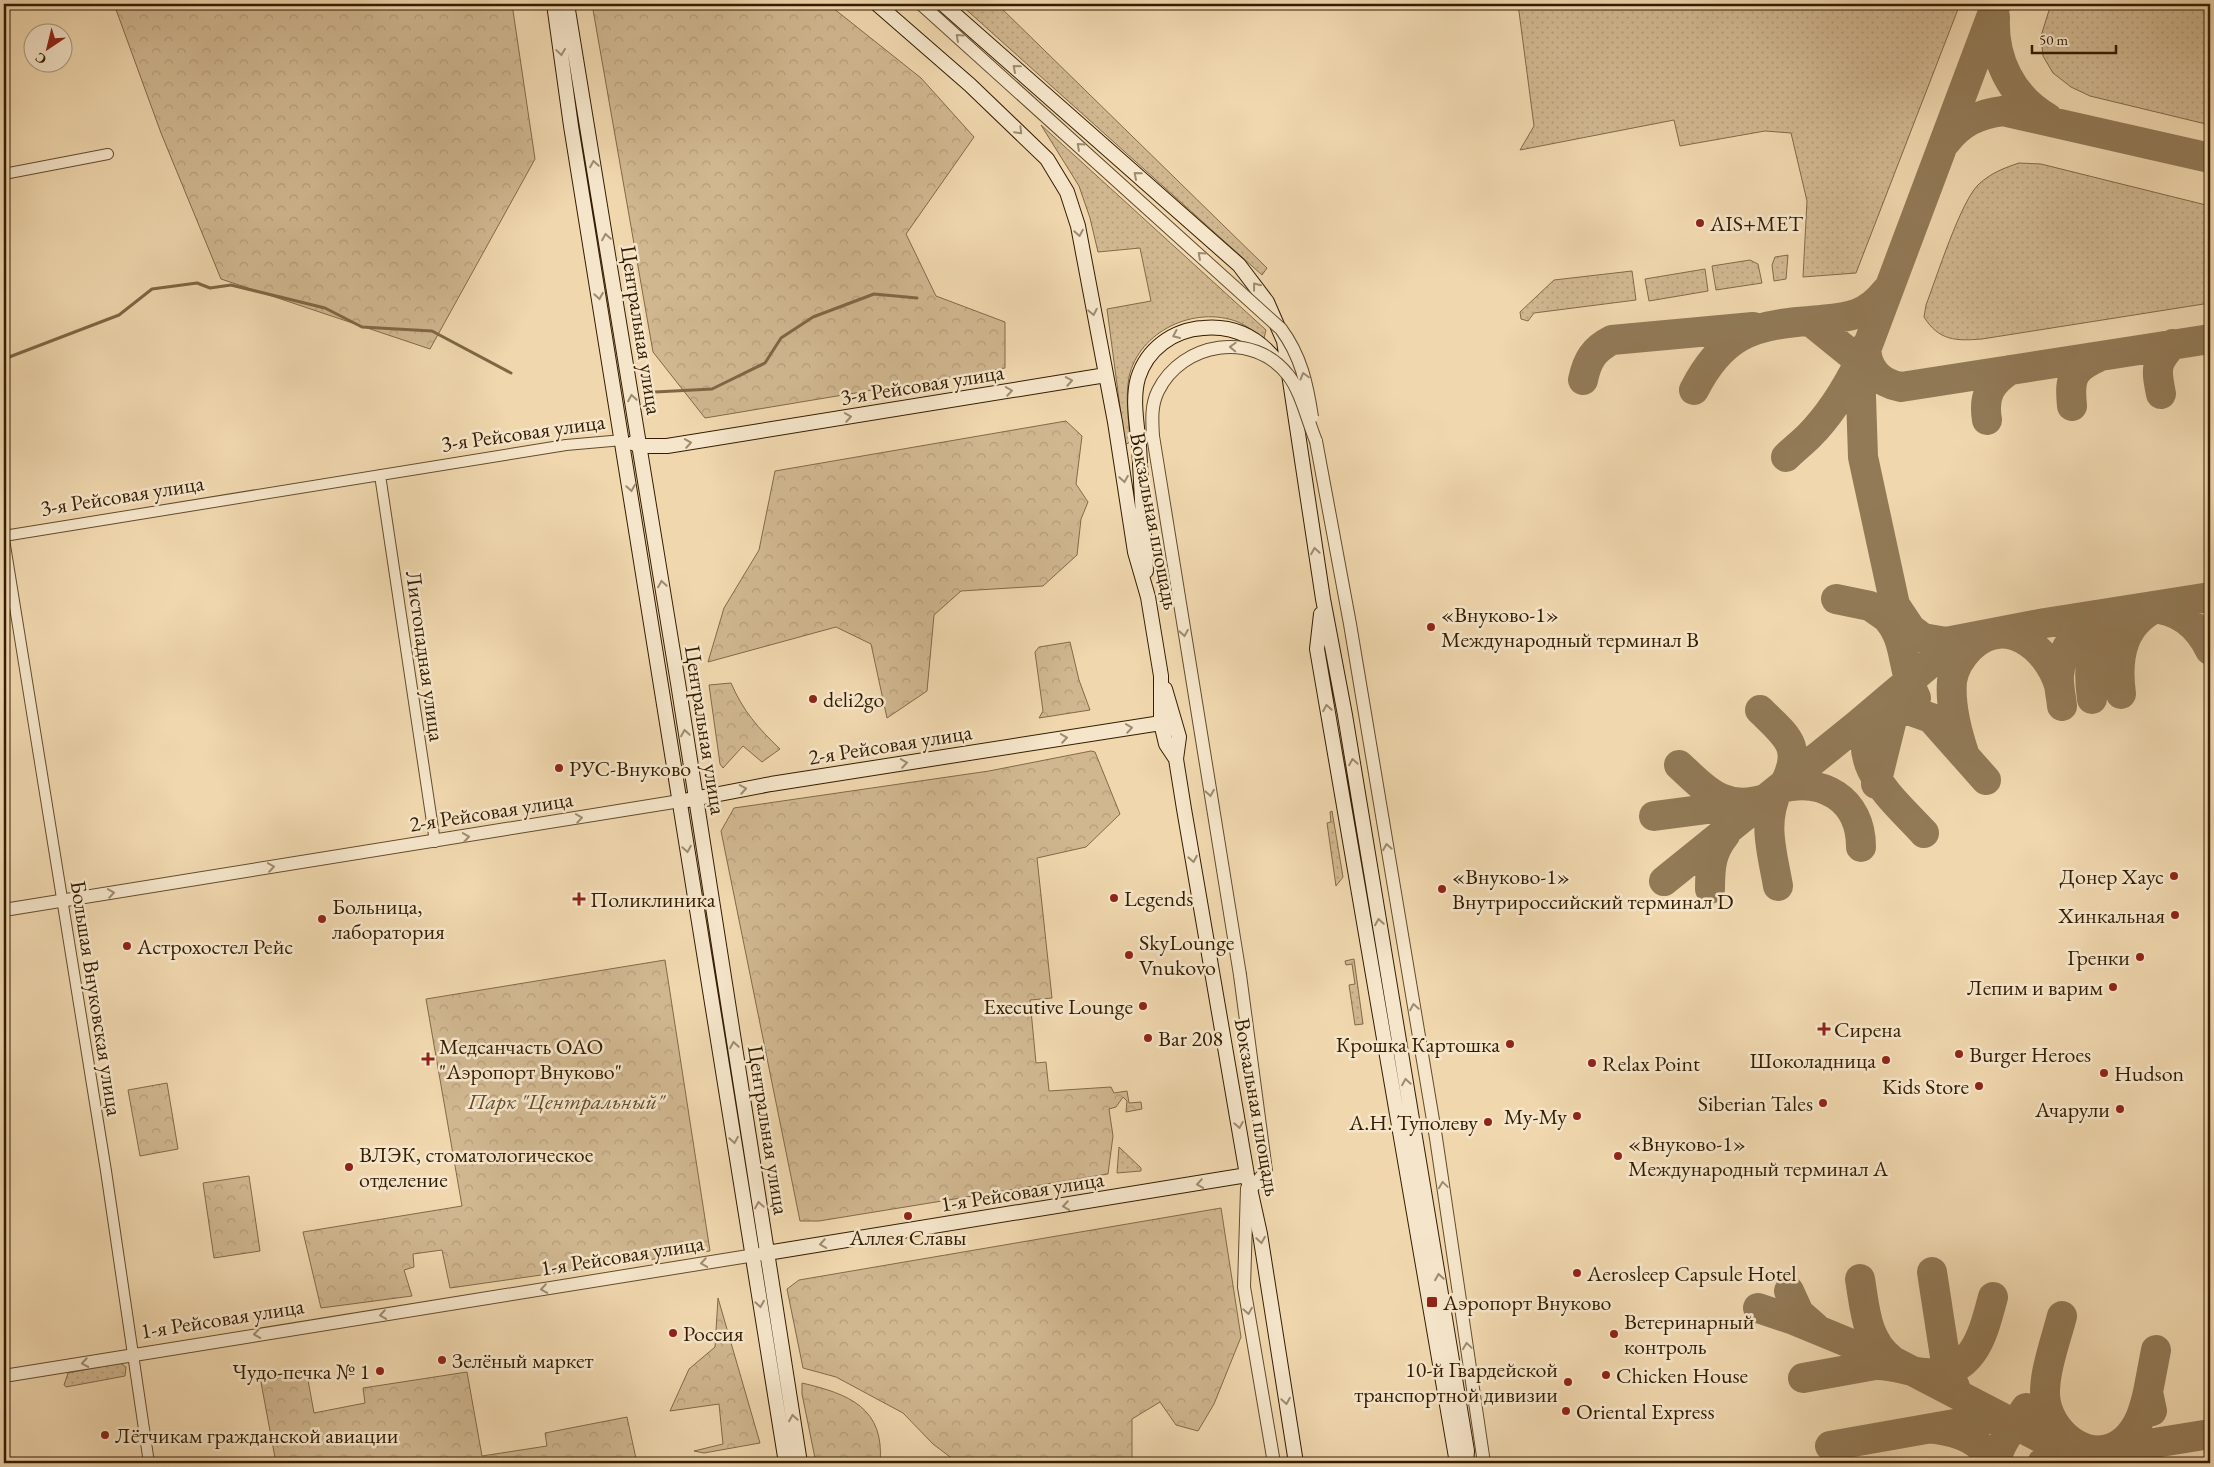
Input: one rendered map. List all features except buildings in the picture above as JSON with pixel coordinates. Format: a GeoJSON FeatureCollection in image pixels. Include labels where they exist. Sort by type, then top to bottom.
{"type":"FeatureCollection","features":[{"type":"Feature","properties":{"kind":"main road","name":"Центральная улица"},"geometry":{"type":"LineString","coordinates":[[554,4],[571,126],[786,1463]]}},
{"type":"Feature","properties":{"kind":"main road","name":"Центральная улица"},"geometry":{"type":"LineString","coordinates":[[568,4],[696,798],[800,1463]]}},
{"type":"Feature","properties":{"kind":"main road","name":"Вокзальная площадь"},"geometry":{"type":"LineString","coordinates":[[876,4],[1015,127],[1055,170],[1076,214],[1136,552],[1148,597],[1161,676],[1179,737],[1176,759],[1296,1463]]}},
{"type":"Feature","properties":{"kind":"main road"},"geometry":{"type":"LineString","coordinates":[[943,4],[1239,265],[1268,302],[1284,341],[1323,599],[1371,872],[1468,1452],[1466,1463]]}},
{"type":"Feature","properties":{"kind":"main road"},"geometry":{"type":"LineString","coordinates":[[1148,597],[1136,388],[1147,359],[1160,345],[1178,334],[1197,328],[1239,330],[1273,356],[1291,379]]}},
{"type":"Feature","properties":{"kind":"main road","name":"3-я Рейсовая улица"},"geometry":{"type":"LineString","coordinates":[[623,440],[640,446],[666,446],[1106,375]]}},
{"type":"Feature","properties":{"kind":"main road"},"geometry":{"type":"LineString","coordinates":[[1323,599],[1317,649],[1457,1463]]}},
{"type":"Feature","properties":{"kind":"main road","name":"Вокзальная площадь"},"geometry":{"type":"LineString","coordinates":[[1161,676],[1162,723],[1166,744],[1176,759]]}},
{"type":"Feature","properties":{"kind":"main road","name":"2-я Рейсовая улица"},"geometry":{"type":"LineString","coordinates":[[680,801],[771,784],[1162,723]]}},
{"type":"Feature","properties":{"kind":"main road"},"geometry":{"type":"LineString","coordinates":[[1353,857],[1371,872]]}},
{"type":"Feature","properties":{"kind":"main road"},"geometry":{"type":"LineString","coordinates":[[1398,1121],[1416,1139]]}},
{"type":"Feature","properties":{"kind":"main road","name":"1-я Рейсовая улица"},"geometry":{"type":"LineString","coordinates":[[767,1253],[1249,1182]]}},
{"type":"Feature","properties":{"kind":"street"},"geometry":{"type":"LineString","coordinates":[[922,4],[1280,329],[1290,342],[1304,375],[1353,643],[1435,1129],[1484,1463]]}},
{"type":"Feature","properties":{"kind":"street"},"geometry":{"type":"LineString","coordinates":[[4,174],[108,154]]}},
{"type":"Feature","properties":{"kind":"street"},"geometry":{"type":"LineString","coordinates":[[1274,1463],[1244,1287],[1249,1182],[1266,1171],[1240,975],[1153,436],[1152,414],[1159,390],[1179,364],[1211,348],[1240,347],[1261,353],[1288,374],[1316,441]]}},
{"type":"Feature","properties":{"kind":"street","name":"3-я Рейсовая улица"},"geometry":{"type":"LineString","coordinates":[[4,537],[566,445],[623,440]]}},
{"type":"Feature","properties":{"kind":"street","name":"Листопадная улица"},"geometry":{"type":"LineString","coordinates":[[380,475],[435,842]]}},
{"type":"Feature","properties":{"kind":"street","name":"Большая Внуковская улица"},"geometry":{"type":"LineString","coordinates":[[4,537],[106,1171],[149,1463]]}},
{"type":"Feature","properties":{"kind":"street","name":"2-я Рейсовая улица"},"geometry":{"type":"LineString","coordinates":[[4,910],[680,801]]}},
{"type":"Feature","properties":{"kind":"street","name":"1-я Рейсовая улица"},"geometry":{"type":"LineString","coordinates":[[4,1376],[767,1253]]}},
{"type":"Feature","properties":{"kind":"green space"},"geometry":{"type":"Polygon","coordinates":[[[114,4],[512,4],[535,159],[430,349],[221,279],[161,133],[114,4]]]}},
{"type":"Feature","properties":{"kind":"green space"},"geometry":{"type":"Polygon","coordinates":[[[592,4],[828,4],[921,78],[974,137],[906,234],[936,296],[1005,322],[1005,368],[705,418],[653,352],[592,4]]]}},
{"type":"Feature","properties":{"kind":"green space"},"geometry":{"type":"Polygon","coordinates":[[[960,4],[997,4],[1267,268],[1262,275],[960,4]]]}},
{"type":"Feature","properties":{"kind":"green space"},"geometry":{"type":"Polygon","coordinates":[[[1518,4],[1960,4],[1856,273],[1803,277],[1807,201],[1791,133],[1765,131],[1680,146],[1674,120],[1520,150],[1534,126],[1518,4]]]}},
{"type":"Feature","properties":{"kind":"green space"},"geometry":{"type":"Polygon","coordinates":[[[2051,4],[2210,4],[2210,125],[2090,96],[2071,87],[2053,73],[2043,56],[2041,36],[2051,4]]]}},
{"type":"Feature","properties":{"kind":"green space"},"geometry":{"type":"Polygon","coordinates":[[[1041,125],[1266,330],[1264,338],[1238,322],[1204,317],[1187,320],[1171,326],[1157,335],[1144,347],[1135,361],[1129,377],[1127,401],[1130,442],[1125,445],[1107,309],[1151,301],[1140,248],[1098,252],[1090,218],[1079,186],[1041,125]]]}},
{"type":"Feature","properties":{"kind":"green space"},"geometry":{"type":"Polygon","coordinates":[[[2019,163],[2041,164],[2210,206],[2210,303],[1982,339],[1964,340],[1949,338],[1936,331],[1924,317],[1926,305],[1957,222],[1972,193],[1979,184],[1998,171],[2019,163]]]}},
{"type":"Feature","properties":{"kind":"green space"},"geometry":{"type":"Polygon","coordinates":[[[1788,255],[1786,279],[1774,281],[1772,265],[1775,257],[1788,255]]]}},
{"type":"Feature","properties":{"kind":"green space"},"geometry":{"type":"Polygon","coordinates":[[[1750,260],[1758,264],[1762,283],[1716,290],[1712,266],[1750,260]]]}},
{"type":"Feature","properties":{"kind":"green space"},"geometry":{"type":"Polygon","coordinates":[[[1705,269],[1708,291],[1649,301],[1645,279],[1705,269]]]}},
{"type":"Feature","properties":{"kind":"green space"},"geometry":{"type":"Polygon","coordinates":[[[1632,271],[1636,300],[1534,313],[1528,321],[1521,319],[1520,312],[1554,280],[1632,271]]]}},
{"type":"Feature","properties":{"kind":"green space"},"geometry":{"type":"Polygon","coordinates":[[[1066,421],[1082,436],[1076,484],[1088,502],[1081,519],[1077,555],[1043,586],[961,591],[934,615],[927,691],[887,718],[871,644],[836,627],[708,662],[724,608],[759,550],[775,471],[1066,421]]]}},
{"type":"Feature","properties":{"kind":"green space"},"geometry":{"type":"Polygon","coordinates":[[[1070,642],[1079,680],[1090,710],[1039,718],[1043,711],[1035,652],[1039,647],[1070,642]]]}},
{"type":"Feature","properties":{"kind":"green space"},"geometry":{"type":"Polygon","coordinates":[[[731,683],[752,719],[780,749],[762,762],[743,746],[723,768],[720,764],[709,685],[731,683]]]}},
{"type":"Feature","properties":{"kind":"green space"},"geometry":{"type":"Polygon","coordinates":[[[1091,751],[1095,752],[1120,814],[1086,847],[1037,858],[1052,998],[1030,1000],[1036,1063],[1046,1062],[1049,1091],[1111,1087],[1114,1093],[1127,1091],[1129,1103],[1141,1102],[1142,1109],[1126,1112],[1127,1101],[1123,1097],[1116,1107],[1109,1109],[1113,1136],[1108,1174],[819,1221],[800,1221],[721,831],[734,808],[989,771],[1091,751]]]}},
{"type":"Feature","properties":{"kind":"green space"},"geometry":{"type":"Polygon","coordinates":[[[1332,811],[1343,877],[1336,886],[1327,823],[1331,822],[1330,812],[1332,811]]]}},
{"type":"Feature","properties":{"kind":"green space"},"geometry":{"type":"Polygon","coordinates":[[[1354,959],[1363,1024],[1355,1025],[1349,985],[1355,984],[1352,964],[1346,965],[1345,961],[1354,959]]]}},
{"type":"Feature","properties":{"kind":"green space","name":"Парк \"Центральный\""},"geometry":{"type":"Polygon","coordinates":[[[665,960],[710,1251],[450,1288],[442,1250],[413,1254],[414,1267],[404,1270],[412,1296],[321,1308],[303,1232],[462,1206],[426,999],[665,960]]]}},
{"type":"Feature","properties":{"kind":"green space"},"geometry":{"type":"Polygon","coordinates":[[[167,1083],[178,1149],[140,1156],[128,1090],[167,1083]]]}},
{"type":"Feature","properties":{"kind":"green space"},"geometry":{"type":"Polygon","coordinates":[[[1119,1147],[1141,1168],[1141,1171],[1117,1173],[1119,1147]]]}},
{"type":"Feature","properties":{"kind":"green space"},"geometry":{"type":"Polygon","coordinates":[[[249,1176],[260,1251],[214,1258],[203,1183],[249,1176]]]}},
{"type":"Feature","properties":{"kind":"green space"},"geometry":{"type":"Polygon","coordinates":[[[1221,1208],[1241,1337],[1214,1404],[1198,1431],[1176,1425],[1160,1402],[1132,1419],[1132,1463],[958,1463],[933,1444],[903,1413],[836,1377],[803,1368],[787,1289],[799,1280],[1221,1208]]]}},
{"type":"Feature","properties":{"kind":"green space"},"geometry":{"type":"Polygon","coordinates":[[[718,1298],[760,1443],[704,1453],[694,1451],[723,1444],[719,1404],[670,1411],[689,1369],[715,1347],[718,1298]]]}},
{"type":"Feature","properties":{"kind":"green space"},"geometry":{"type":"Polygon","coordinates":[[[120,1363],[126,1367],[125,1376],[66,1387],[64,1385],[68,1373],[120,1363]]]}},
{"type":"Feature","properties":{"kind":"green space"},"geometry":{"type":"Polygon","coordinates":[[[306,1369],[314,1413],[365,1403],[363,1388],[467,1372],[482,1456],[547,1446],[545,1433],[627,1417],[637,1463],[276,1463],[260,1377],[306,1369]]]}},
{"type":"Feature","properties":{"kind":"green space"},"geometry":{"type":"Polygon","coordinates":[[[802,1383],[835,1392],[861,1406],[870,1416],[877,1429],[880,1444],[880,1463],[816,1463],[802,1394],[802,1383]]]}},
{"type":"Feature","properties":{"kind":"waterway"},"geometry":{"type":"LineString","coordinates":[[4,359],[119,315],[152,289],[197,283],[210,288],[231,285],[325,308],[362,327],[432,331],[511,373]]}},
{"type":"Feature","properties":{"kind":"waterway"},"geometry":{"type":"LineString","coordinates":[[655,392],[712,389],[765,363],[781,338],[813,317],[874,294],[917,298]]}},
{"type":"Feature","properties":{"kind":"taxiway"},"geometry":{"type":"LineString","coordinates":[[1996,4],[1860,366],[1863,457],[1895,605],[1911,629],[1923,638],[1946,642],[2045,623],[2210,597]]}},
{"type":"Feature","properties":{"kind":"taxiway"},"geometry":{"type":"LineString","coordinates":[[1995,17],[1997,47],[2007,75],[2014,88],[2024,99],[2048,118]]}},
{"type":"Feature","properties":{"kind":"taxiway"},"geometry":{"type":"LineString","coordinates":[[1945,143],[1957,130],[1970,121],[1986,114],[2003,111],[2210,158]]}},
{"type":"Feature","properties":{"kind":"taxiway"},"geometry":{"type":"LineString","coordinates":[[1810,321],[1843,317],[1861,312],[1870,307],[1886,291]]}},
{"type":"Feature","properties":{"kind":"taxiway"},"geometry":{"type":"LineString","coordinates":[[1694,390],[1715,357],[1727,346],[1754,330],[1789,323],[1810,321],[1873,372]]}},
{"type":"Feature","properties":{"kind":"taxiway"},"geometry":{"type":"LineString","coordinates":[[1583,380],[1592,356],[1600,347],[1612,340],[1753,327]]}},
{"type":"Feature","properties":{"kind":"taxiway"},"geometry":{"type":"LineString","coordinates":[[1866,346],[1868,362],[1875,374],[1886,382],[1901,387],[2210,339]]}},
{"type":"Feature","properties":{"kind":"taxiway"},"geometry":{"type":"LineString","coordinates":[[2161,394],[2158,367],[2163,356],[2173,344]]}},
{"type":"Feature","properties":{"kind":"taxiway"},"geometry":{"type":"LineString","coordinates":[[2072,406],[2071,387],[2075,374],[2084,365],[2101,356]]}},
{"type":"Feature","properties":{"kind":"taxiway"},"geometry":{"type":"LineString","coordinates":[[1786,457],[1809,436],[1831,410],[1844,391],[1860,361]]}},
{"type":"Feature","properties":{"kind":"taxiway"},"geometry":{"type":"LineString","coordinates":[[1987,420],[1987,397],[1997,380],[2010,370]]}},
{"type":"Feature","properties":{"kind":"taxiway"},"geometry":{"type":"LineString","coordinates":[[1836,599],[1870,606],[1900,627]]}},
{"type":"Feature","properties":{"kind":"taxiway"},"geometry":{"type":"LineString","coordinates":[[2121,694],[2120,667],[2124,642],[2137,621],[2160,606]]}},
{"type":"Feature","properties":{"kind":"taxiway"},"geometry":{"type":"LineString","coordinates":[[2150,608],[2170,611],[2186,620],[2200,633],[2210,650]]}},
{"type":"Feature","properties":{"kind":"taxiway"},"geometry":{"type":"LineString","coordinates":[[1884,615],[1892,624],[1901,644],[1911,687],[1916,698]]}},
{"type":"Feature","properties":{"kind":"taxiway"},"geometry":{"type":"LineString","coordinates":[[2092,699],[2090,674],[2093,652],[2103,633],[2122,615]]}},
{"type":"Feature","properties":{"kind":"taxiway"},"geometry":{"type":"LineString","coordinates":[[2062,706],[2059,686],[2060,665],[2067,647],[2086,625],[2103,616]]}},
{"type":"Feature","properties":{"kind":"taxiway"},"geometry":{"type":"LineString","coordinates":[[1964,753],[1955,718],[1952,681],[1956,668],[1964,655],[1983,638],[1997,634],[2010,634],[2023,639],[2035,647],[2045,658],[2059,685]]}},
{"type":"Feature","properties":{"kind":"taxiway"},"geometry":{"type":"LineString","coordinates":[[1664,881],[1856,726],[1947,649],[1962,641]]}},
{"type":"Feature","properties":{"kind":"taxiway"},"geometry":{"type":"LineString","coordinates":[[1876,784],[1899,691]]}},
{"type":"Feature","properties":{"kind":"taxiway"},"geometry":{"type":"LineString","coordinates":[[1924,833],[1886,791],[1876,777],[1869,762],[1866,746],[1868,728],[1876,709],[1903,708],[1931,718],[1986,780]]}},
{"type":"Feature","properties":{"kind":"taxiway"},"geometry":{"type":"LineString","coordinates":[[1760,710],[1784,734],[1792,750],[1793,759],[1785,783]]}},
{"type":"Feature","properties":{"kind":"taxiway"},"geometry":{"type":"LineString","coordinates":[[1679,765],[1708,791],[1718,797],[1740,803],[1767,798]]}},
{"type":"Feature","properties":{"kind":"taxiway"},"geometry":{"type":"LineString","coordinates":[[1778,886],[1771,849],[1769,825],[1773,801],[1778,789],[1810,786],[1824,789],[1836,795],[1846,804],[1854,816],[1859,830],[1861,847]]}},
{"type":"Feature","properties":{"kind":"taxiway"},"geometry":{"type":"LineString","coordinates":[[1654,816],[1738,805]]}},
{"type":"Feature","properties":{"kind":"taxiway"},"geometry":{"type":"LineString","coordinates":[[1710,889],[1712,860],[1720,841],[1725,835]]}},
{"type":"Feature","properties":{"kind":"taxiway"},"geometry":{"type":"LineString","coordinates":[[1932,1272],[1947,1370],[1955,1387]]}},
{"type":"Feature","properties":{"kind":"taxiway"},"geometry":{"type":"LineString","coordinates":[[1860,1279],[1868,1324],[1877,1344],[1892,1360]]}},
{"type":"Feature","properties":{"kind":"taxiway"},"geometry":{"type":"LineString","coordinates":[[1789,1291],[1799,1313],[1815,1327]]}},
{"type":"Feature","properties":{"kind":"taxiway"},"geometry":{"type":"LineString","coordinates":[[1803,1378],[1875,1365],[1925,1373],[1942,1372],[1955,1368],[1974,1350],[1985,1325],[1993,1297]]}},
{"type":"Feature","properties":{"kind":"taxiway"},"geometry":{"type":"LineString","coordinates":[[1758,1308],[1791,1319],[1893,1361],[2074,1455]]}},
{"type":"Feature","properties":{"kind":"taxiway"},"geometry":{"type":"LineString","coordinates":[[2062,1316],[2047,1371],[2045,1393],[2050,1415],[2066,1437],[2088,1449],[2113,1448],[2125,1440],[2134,1430],[2143,1412],[2148,1392]]}},
{"type":"Feature","properties":{"kind":"taxiway"},"geometry":{"type":"LineString","coordinates":[[2152,1411],[2148,1392],[2156,1350]]}},
{"type":"Feature","properties":{"kind":"taxiway"},"geometry":{"type":"LineString","coordinates":[[1996,1463],[2004,1441],[2026,1408]]}},
{"type":"Feature","properties":{"kind":"taxiway"},"geometry":{"type":"LineString","coordinates":[[1830,1446],[1977,1420],[1994,1418],[2005,1420]]}},
{"type":"Feature","properties":{"kind":"taxiway"},"geometry":{"type":"LineString","coordinates":[[1935,1429],[1969,1438],[1982,1448],[1991,1463]]}},
{"type":"Feature","properties":{"kind":"taxiway"},"geometry":{"type":"LineString","coordinates":[[2042,1463],[2049,1460],[2210,1434]]}},
{"type":"Feature","properties":{"kind":"place","name":"AIS+MET"},"geometry":{"type":"Point","coordinates":[1700,223]}},
{"type":"Feature","properties":{"kind":"place","name":"«Внуково-1» Международный терминал B"},"geometry":{"type":"Point","coordinates":[1431,627]}},
{"type":"Feature","properties":{"kind":"place","name":"deli2go"},"geometry":{"type":"Point","coordinates":[813,699]}},
{"type":"Feature","properties":{"kind":"place","name":"РУС-Внуково"},"geometry":{"type":"Point","coordinates":[559,768]}},
{"type":"Feature","properties":{"kind":"place","name":"Донер Хаус"},"geometry":{"type":"Point","coordinates":[2174,876]}},
{"type":"Feature","properties":{"kind":"place","name":"«Внуково-1» Внутрироссийский терминал D"},"geometry":{"type":"Point","coordinates":[1442,889]}},
{"type":"Feature","properties":{"kind":"place","name":"Legends"},"geometry":{"type":"Point","coordinates":[1114,898]}},
{"type":"Feature","properties":{"kind":"place","name":"Поликлиника"},"geometry":{"type":"Point","coordinates":[579,899]}},
{"type":"Feature","properties":{"kind":"place","name":"Хинкальная"},"geometry":{"type":"Point","coordinates":[2175,915]}},
{"type":"Feature","properties":{"kind":"place","name":"Больница, лаборатория"},"geometry":{"type":"Point","coordinates":[322,919]}},
{"type":"Feature","properties":{"kind":"place","name":"Астрохостел Рейс"},"geometry":{"type":"Point","coordinates":[127,946]}},
{"type":"Feature","properties":{"kind":"place","name":"SkyLounge Vnukovo"},"geometry":{"type":"Point","coordinates":[1129,955]}},
{"type":"Feature","properties":{"kind":"place","name":"Гренки"},"geometry":{"type":"Point","coordinates":[2140,957]}},
{"type":"Feature","properties":{"kind":"place","name":"Лепим и варим"},"geometry":{"type":"Point","coordinates":[2113,987]}},
{"type":"Feature","properties":{"kind":"place","name":"Executive Lounge"},"geometry":{"type":"Point","coordinates":[1143,1006]}},
{"type":"Feature","properties":{"kind":"place","name":"Сирена"},"geometry":{"type":"Point","coordinates":[1824,1029]}},
{"type":"Feature","properties":{"kind":"place","name":"Bar 208"},"geometry":{"type":"Point","coordinates":[1148,1038]}},
{"type":"Feature","properties":{"kind":"place","name":"Крошка Картошка"},"geometry":{"type":"Point","coordinates":[1510,1044]}},
{"type":"Feature","properties":{"kind":"place","name":"Burger Heroes"},"geometry":{"type":"Point","coordinates":[1959,1054]}},
{"type":"Feature","properties":{"kind":"place","name":"Медсанчасть ОАО \"Аэропорт Внуково\""},"geometry":{"type":"Point","coordinates":[428,1059]}},
{"type":"Feature","properties":{"kind":"place","name":"Шоколадница"},"geometry":{"type":"Point","coordinates":[1886,1060]}},
{"type":"Feature","properties":{"kind":"place","name":"Relax Point"},"geometry":{"type":"Point","coordinates":[1592,1063]}},
{"type":"Feature","properties":{"kind":"place","name":"Hudson"},"geometry":{"type":"Point","coordinates":[2104,1073]}},
{"type":"Feature","properties":{"kind":"place","name":"Kids Store"},"geometry":{"type":"Point","coordinates":[1979,1086]}},
{"type":"Feature","properties":{"kind":"place","name":"Siberian Tales"},"geometry":{"type":"Point","coordinates":[1823,1103]}},
{"type":"Feature","properties":{"kind":"place","name":"Ачарули"},"geometry":{"type":"Point","coordinates":[2120,1109]}},
{"type":"Feature","properties":{"kind":"place","name":"Му-Му"},"geometry":{"type":"Point","coordinates":[1577,1116]}},
{"type":"Feature","properties":{"kind":"place","name":"А.Н. Туполеву"},"geometry":{"type":"Point","coordinates":[1488,1122]}},
{"type":"Feature","properties":{"kind":"place","name":"«Внуково-1» Международный терминал А"},"geometry":{"type":"Point","coordinates":[1618,1156]}},
{"type":"Feature","properties":{"kind":"place","name":"ВЛЭК, стоматологическое отделение"},"geometry":{"type":"Point","coordinates":[349,1167]}},
{"type":"Feature","properties":{"kind":"place","name":"Аллея Славы"},"geometry":{"type":"Point","coordinates":[908,1216]}},
{"type":"Feature","properties":{"kind":"place","name":"Aerosleep Capsule Hotel"},"geometry":{"type":"Point","coordinates":[1577,1273]}},
{"type":"Feature","properties":{"kind":"place","name":"Аэропорт Внуково"},"geometry":{"type":"Point","coordinates":[1432,1302]}},
{"type":"Feature","properties":{"kind":"place","name":"Россия"},"geometry":{"type":"Point","coordinates":[673,1333]}},
{"type":"Feature","properties":{"kind":"place","name":"Ветеринарный контроль"},"geometry":{"type":"Point","coordinates":[1614,1334]}},
{"type":"Feature","properties":{"kind":"place","name":"Зелёный маркет"},"geometry":{"type":"Point","coordinates":[442,1360]}},
{"type":"Feature","properties":{"kind":"place","name":"Чудо-печка № 1"},"geometry":{"type":"Point","coordinates":[380,1371]}},
{"type":"Feature","properties":{"kind":"place","name":"Chicken House"},"geometry":{"type":"Point","coordinates":[1606,1375]}},
{"type":"Feature","properties":{"kind":"place","name":"10-й Гвардейской транспортной дивизии"},"geometry":{"type":"Point","coordinates":[1568,1382]}},
{"type":"Feature","properties":{"kind":"place","name":"Oriental Express"},"geometry":{"type":"Point","coordinates":[1566,1411]}},
{"type":"Feature","properties":{"kind":"place","name":"Лётчикам гражданской авиации"},"geometry":{"type":"Point","coordinates":[105,1435]}}]}
